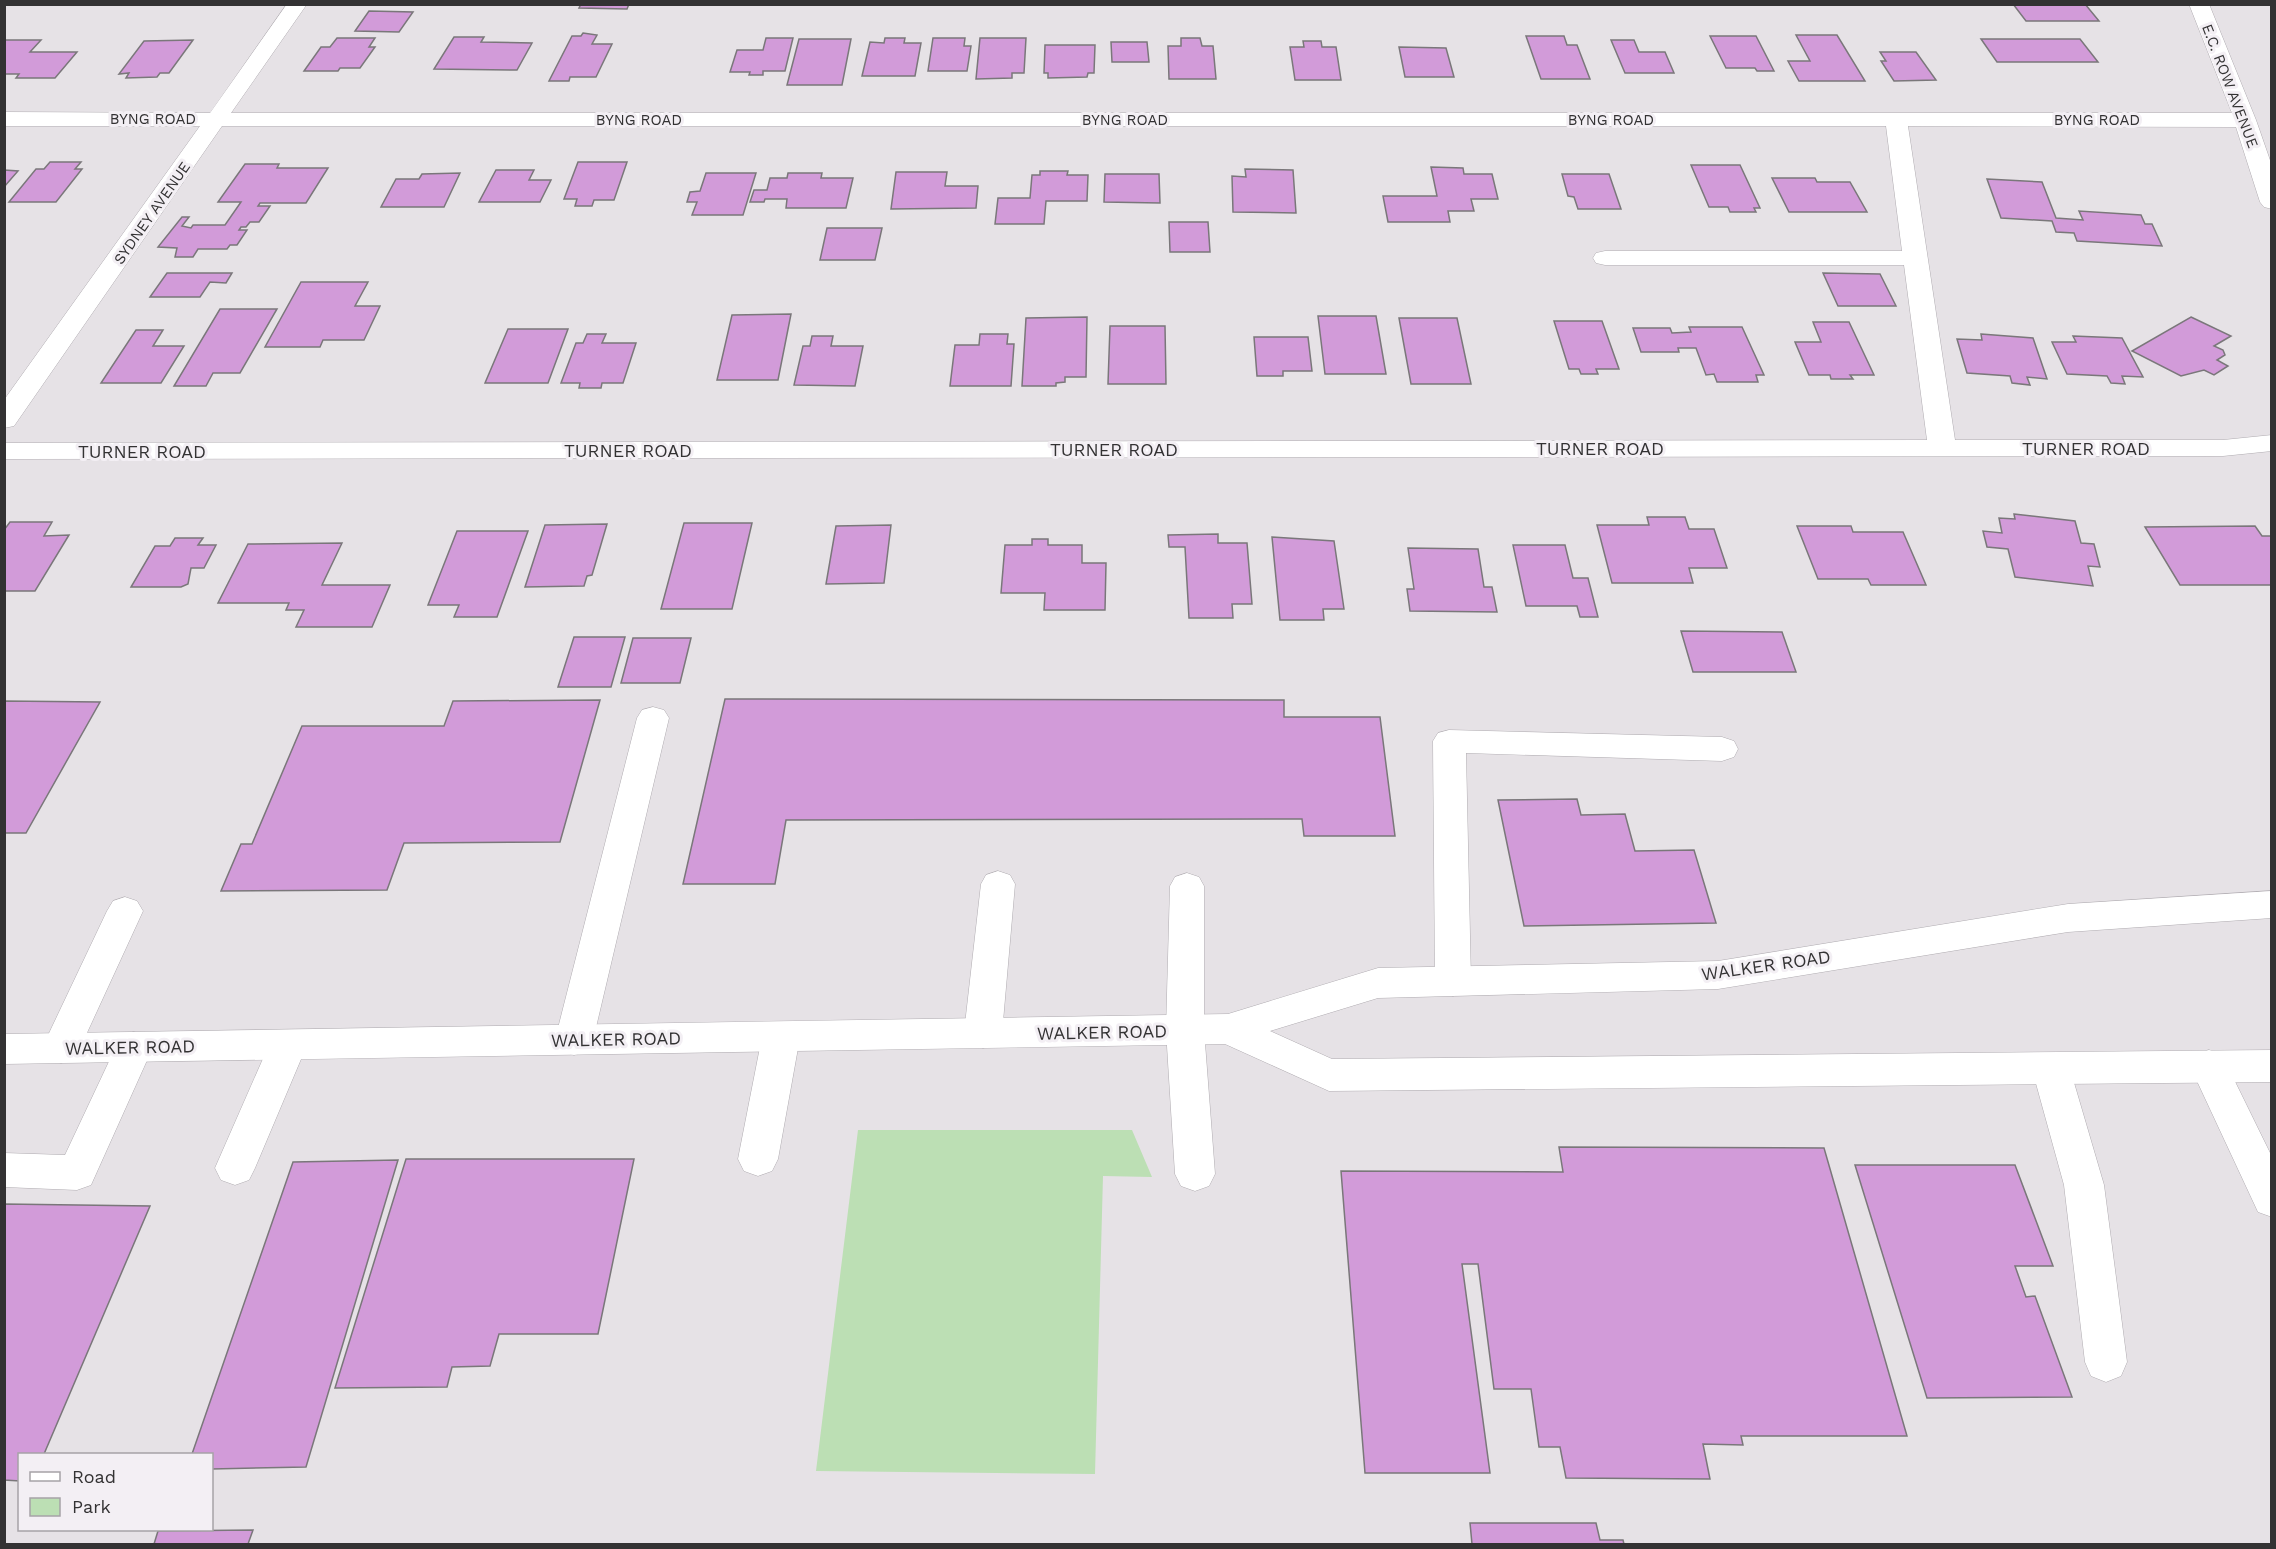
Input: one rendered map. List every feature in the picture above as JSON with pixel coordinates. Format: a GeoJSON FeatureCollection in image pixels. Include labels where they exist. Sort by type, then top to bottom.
{"type":"FeatureCollection","features":[{"type":"Feature","properties":{"kind":"street","name":"SYDNEY AVENUE"},"geometry":{"type":"LineString","coordinates":[[4,420],[297,4]]}},
{"type":"Feature","properties":{"kind":"street","name":"E.C. ROW AVENUE"},"geometry":{"type":"LineString","coordinates":[[2199,4],[2245,120],[2271,202]]}},
{"type":"Feature","properties":{"kind":"street","name":"BYNG ROAD"},"geometry":{"type":"LineString","coordinates":[[4,119],[2245,120]]}},
{"type":"Feature","properties":{"kind":"street"},"geometry":{"type":"LineString","coordinates":[[1896,120],[1942,448]]}},
{"type":"Feature","properties":{"kind":"street"},"geometry":{"type":"LineString","coordinates":[[1605,258],[1916,258]]}},
{"type":"Feature","properties":{"kind":"street","name":"TURNER ROAD"},"geometry":{"type":"LineString","coordinates":[[4,451],[2223,448],[2271,443]]}},
{"type":"Feature","properties":{"kind":"street"},"geometry":{"type":"LineString","coordinates":[[574,1040],[653,718]]}},
{"type":"Feature","properties":{"kind":"street"},"geometry":{"type":"LineString","coordinates":[[1453,981],[1449,741],[1722,749]]}},
{"type":"Feature","properties":{"kind":"street"},"geometry":{"type":"LineString","coordinates":[[983,1034],[998,884]]}},
{"type":"Feature","properties":{"kind":"street"},"geometry":{"type":"LineString","coordinates":[[1187,886],[1185,1030],[1195,1174]]}},
{"type":"Feature","properties":{"kind":"street","name":"WALKER ROAD"},"geometry":{"type":"LineString","coordinates":[[4,1049],[1228,1029],[1378,983],[1718,975],[2068,918],[2271,904]]}},
{"type":"Feature","properties":{"kind":"street"},"geometry":{"type":"LineString","coordinates":[[62,1048],[125,911]]}},
{"type":"Feature","properties":{"kind":"street","name":"WALKER ROAD"},"geometry":{"type":"LineString","coordinates":[[1228,1029],[1329,1075],[2271,1066]]}},
{"type":"Feature","properties":{"kind":"street"},"geometry":{"type":"LineString","coordinates":[[758,1159],[781,1037]]}},
{"type":"Feature","properties":{"kind":"street"},"geometry":{"type":"LineString","coordinates":[[235,1168],[288,1045]]}},
{"type":"Feature","properties":{"kind":"street"},"geometry":{"type":"LineString","coordinates":[[4,1170],[76,1173],[134,1047]]}},
{"type":"Feature","properties":{"kind":"street"},"geometry":{"type":"LineString","coordinates":[[2209,1066],[2271,1200]]}},
{"type":"Feature","properties":{"kind":"street"},"geometry":{"type":"LineString","coordinates":[[2051,1069],[2084,1185],[2106,1362]]}},
{"type":"Feature","properties":{"kind":"green space"},"geometry":{"type":"Polygon","coordinates":[[[858,1130],[1132,1130],[1152,1177],[1103,1176],[1095,1474],[816,1471],[858,1130]]]}},
{"type":"Feature","properties":{"kind":"building"},"geometry":{"type":"Polygon","coordinates":[[[581,4],[629,4],[627,9],[579,8],[581,4]]]}},
{"type":"Feature","properties":{"kind":"building"},"geometry":{"type":"Polygon","coordinates":[[[2013,4],[2085,4],[2099,21],[2026,21],[2013,4]]]}},
{"type":"Feature","properties":{"kind":"building"},"geometry":{"type":"Polygon","coordinates":[[[369,11],[413,12],[399,32],[355,31],[369,11]]]}},
{"type":"Feature","properties":{"kind":"building"},"geometry":{"type":"Polygon","coordinates":[[[583,33],[597,35],[592,44],[612,44],[596,77],[570,77],[569,81],[549,81],[572,36],[581,36],[583,33]]]}},
{"type":"Feature","properties":{"kind":"building"},"geometry":{"type":"Polygon","coordinates":[[[1796,35],[1837,35],[1865,81],[1799,81],[1788,61],[1810,61],[1796,35]]]}},
{"type":"Feature","properties":{"kind":"building"},"geometry":{"type":"Polygon","coordinates":[[[1526,36],[1564,36],[1567,45],[1577,45],[1590,79],[1541,79],[1526,36]]]}},
{"type":"Feature","properties":{"kind":"building"},"geometry":{"type":"Polygon","coordinates":[[[1710,36],[1756,36],[1774,71],[1757,71],[1755,68],[1726,68],[1710,36]]]}},
{"type":"Feature","properties":{"kind":"building"},"geometry":{"type":"Polygon","coordinates":[[[454,37],[484,37],[481,42],[532,43],[517,70],[434,69],[454,37]]]}},
{"type":"Feature","properties":{"kind":"building"},"geometry":{"type":"Polygon","coordinates":[[[337,38],[375,38],[369,47],[375,47],[360,68],[340,68],[338,71],[304,71],[321,47],[330,47],[337,38]]]}},
{"type":"Feature","properties":{"kind":"building"},"geometry":{"type":"Polygon","coordinates":[[[766,38],[793,38],[785,71],[763,71],[763,75],[749,75],[750,72],[730,72],[737,50],[763,50],[766,38]]]}},
{"type":"Feature","properties":{"kind":"building"},"geometry":{"type":"Polygon","coordinates":[[[885,38],[905,38],[904,43],[921,43],[915,76],[862,76],[870,42],[884,43],[885,38]]]}},
{"type":"Feature","properties":{"kind":"building"},"geometry":{"type":"Polygon","coordinates":[[[933,38],[965,38],[964,46],[971,46],[967,71],[928,71],[933,38]]]}},
{"type":"Feature","properties":{"kind":"building"},"geometry":{"type":"Polygon","coordinates":[[[980,38],[1026,38],[1024,73],[1012,73],[1012,78],[976,79],[980,38]]]}},
{"type":"Feature","properties":{"kind":"building"},"geometry":{"type":"Polygon","coordinates":[[[1181,38],[1200,38],[1202,46],[1213,46],[1216,79],[1169,79],[1168,46],[1181,46],[1181,38]]]}},
{"type":"Feature","properties":{"kind":"building"},"geometry":{"type":"Polygon","coordinates":[[[799,39],[851,39],[842,85],[787,85],[799,39]]]}},
{"type":"Feature","properties":{"kind":"building"},"geometry":{"type":"Polygon","coordinates":[[[1981,39],[2080,39],[2098,62],[1997,62],[1981,39]]]}},
{"type":"Feature","properties":{"kind":"building"},"geometry":{"type":"Polygon","coordinates":[[[4,40],[41,40],[30,52],[77,52],[55,78],[16,78],[19,74],[4,74],[4,40]]]}},
{"type":"Feature","properties":{"kind":"building"},"geometry":{"type":"Polygon","coordinates":[[[193,40],[169,73],[160,73],[157,77],[126,78],[129,73],[119,74],[144,41],[193,40]]]}},
{"type":"Feature","properties":{"kind":"building"},"geometry":{"type":"Polygon","coordinates":[[[1611,40],[1634,40],[1639,52],[1665,52],[1674,73],[1625,73],[1611,40]]]}},
{"type":"Feature","properties":{"kind":"building"},"geometry":{"type":"Polygon","coordinates":[[[1303,41],[1321,41],[1322,47],[1336,47],[1341,80],[1295,80],[1290,47],[1304,47],[1303,41]]]}},
{"type":"Feature","properties":{"kind":"building"},"geometry":{"type":"Polygon","coordinates":[[[1111,42],[1147,42],[1149,62],[1112,62],[1111,42]]]}},
{"type":"Feature","properties":{"kind":"building"},"geometry":{"type":"Polygon","coordinates":[[[1045,45],[1095,45],[1094,73],[1088,73],[1087,77],[1048,78],[1048,73],[1044,73],[1045,45]]]}},
{"type":"Feature","properties":{"kind":"building"},"geometry":{"type":"Polygon","coordinates":[[[1399,47],[1446,48],[1454,77],[1405,77],[1399,47]]]}},
{"type":"Feature","properties":{"kind":"building"},"geometry":{"type":"Polygon","coordinates":[[[1880,52],[1916,52],[1936,80],[1894,81],[1881,61],[1886,61],[1880,52]]]}},
{"type":"Feature","properties":{"kind":"building"},"geometry":{"type":"Polygon","coordinates":[[[50,162],[81,162],[75,169],[82,169],[56,202],[9,202],[36,169],[44,169],[50,162]]]}},
{"type":"Feature","properties":{"kind":"building"},"geometry":{"type":"Polygon","coordinates":[[[578,162],[627,162],[614,200],[594,200],[592,206],[575,206],[577,199],[564,199],[578,162]]]}},
{"type":"Feature","properties":{"kind":"building"},"geometry":{"type":"Polygon","coordinates":[[[245,164],[279,164],[277,168],[328,168],[306,203],[260,203],[258,206],[270,206],[259,222],[250,222],[246,227],[241,227],[239,230],[247,230],[237,245],[230,245],[227,249],[198,249],[193,257],[175,257],[177,248],[158,247],[182,217],[189,217],[182,226],[191,228],[193,225],[225,225],[241,202],[218,202],[245,164]]]}},
{"type":"Feature","properties":{"kind":"building"},"geometry":{"type":"Polygon","coordinates":[[[1691,165],[1740,165],[1760,208],[1754,208],[1756,212],[1730,212],[1728,207],[1709,207],[1691,165]]]}},
{"type":"Feature","properties":{"kind":"building"},"geometry":{"type":"Polygon","coordinates":[[[1431,167],[1463,168],[1464,174],[1492,174],[1498,199],[1471,199],[1474,211],[1448,211],[1450,222],[1388,222],[1383,196],[1437,196],[1431,167]]]}},
{"type":"Feature","properties":{"kind":"building"},"geometry":{"type":"Polygon","coordinates":[[[1245,169],[1293,170],[1296,213],[1233,212],[1232,176],[1246,177],[1245,169]]]}},
{"type":"Feature","properties":{"kind":"building"},"geometry":{"type":"Polygon","coordinates":[[[4,170],[18,171],[4,187],[4,170]]]}},
{"type":"Feature","properties":{"kind":"building"},"geometry":{"type":"Polygon","coordinates":[[[496,170],[534,170],[529,180],[551,180],[540,202],[479,202],[496,170]]]}},
{"type":"Feature","properties":{"kind":"building"},"geometry":{"type":"Polygon","coordinates":[[[1040,171],[1068,171],[1067,175],[1088,175],[1087,201],[1046,201],[1044,224],[995,224],[998,198],[1030,198],[1032,175],[1040,175],[1040,171]]]}},
{"type":"Feature","properties":{"kind":"building"},"geometry":{"type":"Polygon","coordinates":[[[896,172],[947,172],[945,186],[978,186],[976,208],[891,209],[896,172]]]}},
{"type":"Feature","properties":{"kind":"building"},"geometry":{"type":"Polygon","coordinates":[[[460,173],[444,207],[381,207],[396,179],[419,179],[422,174],[460,173]]]}},
{"type":"Feature","properties":{"kind":"building"},"geometry":{"type":"Polygon","coordinates":[[[706,173],[756,173],[743,215],[692,215],[697,202],[687,202],[690,192],[700,191],[706,173]]]}},
{"type":"Feature","properties":{"kind":"building"},"geometry":{"type":"Polygon","coordinates":[[[788,173],[822,173],[821,178],[853,178],[846,208],[786,208],[787,199],[750,202],[754,190],[767,190],[770,178],[787,178],[788,173]]]}},
{"type":"Feature","properties":{"kind":"building"},"geometry":{"type":"Polygon","coordinates":[[[1105,174],[1159,174],[1160,203],[1104,202],[1105,174]]]}},
{"type":"Feature","properties":{"kind":"building"},"geometry":{"type":"Polygon","coordinates":[[[1562,174],[1609,174],[1621,209],[1578,209],[1574,197],[1568,196],[1562,174]]]}},
{"type":"Feature","properties":{"kind":"building"},"geometry":{"type":"Polygon","coordinates":[[[1772,178],[1815,178],[1817,182],[1850,182],[1867,212],[1789,212],[1772,178]]]}},
{"type":"Feature","properties":{"kind":"building"},"geometry":{"type":"Polygon","coordinates":[[[1987,179],[2042,182],[2056,218],[2083,220],[2079,211],[2141,215],[2145,224],[2152,224],[2162,246],[2077,241],[2074,233],[2056,232],[2052,221],[2001,218],[1987,179]]]}},
{"type":"Feature","properties":{"kind":"building"},"geometry":{"type":"Polygon","coordinates":[[[1169,222],[1208,222],[1210,252],[1170,252],[1169,222]]]}},
{"type":"Feature","properties":{"kind":"building"},"geometry":{"type":"Polygon","coordinates":[[[827,228],[882,228],[875,260],[820,260],[827,228]]]}},
{"type":"Feature","properties":{"kind":"building"},"geometry":{"type":"Polygon","coordinates":[[[167,273],[232,273],[226,283],[210,282],[200,297],[150,297],[167,273]]]}},
{"type":"Feature","properties":{"kind":"building"},"geometry":{"type":"Polygon","coordinates":[[[1823,273],[1880,274],[1896,306],[1838,306],[1823,273]]]}},
{"type":"Feature","properties":{"kind":"building"},"geometry":{"type":"Polygon","coordinates":[[[301,282],[368,282],[355,306],[380,306],[364,340],[323,340],[320,347],[265,347],[301,282]]]}},
{"type":"Feature","properties":{"kind":"building"},"geometry":{"type":"Polygon","coordinates":[[[220,309],[277,309],[240,373],[213,373],[206,386],[174,386],[220,309]]]}},
{"type":"Feature","properties":{"kind":"building"},"geometry":{"type":"Polygon","coordinates":[[[791,314],[778,380],[717,380],[732,315],[791,314]]]}},
{"type":"Feature","properties":{"kind":"building"},"geometry":{"type":"Polygon","coordinates":[[[1318,316],[1376,316],[1386,374],[1325,374],[1318,316]]]}},
{"type":"Feature","properties":{"kind":"building"},"geometry":{"type":"Polygon","coordinates":[[[1087,317],[1086,377],[1065,377],[1065,382],[1056,383],[1056,386],[1022,386],[1026,318],[1087,317]]]}},
{"type":"Feature","properties":{"kind":"building"},"geometry":{"type":"Polygon","coordinates":[[[2191,317],[2231,336],[2214,346],[2223,350],[2225,355],[2217,360],[2228,366],[2214,375],[2204,370],[2181,376],[2132,351],[2191,317]]]}},
{"type":"Feature","properties":{"kind":"building"},"geometry":{"type":"Polygon","coordinates":[[[1399,318],[1457,318],[1471,384],[1411,384],[1399,318]]]}},
{"type":"Feature","properties":{"kind":"building"},"geometry":{"type":"Polygon","coordinates":[[[1554,321],[1602,321],[1619,369],[1596,369],[1598,374],[1581,374],[1579,369],[1569,369],[1554,321]]]}},
{"type":"Feature","properties":{"kind":"building"},"geometry":{"type":"Polygon","coordinates":[[[1813,322],[1849,322],[1874,375],[1850,375],[1853,379],[1831,379],[1830,375],[1809,375],[1795,342],[1821,342],[1813,322]]]}},
{"type":"Feature","properties":{"kind":"building"},"geometry":{"type":"Polygon","coordinates":[[[1110,326],[1165,326],[1166,384],[1108,384],[1110,326]]]}},
{"type":"Feature","properties":{"kind":"building"},"geometry":{"type":"Polygon","coordinates":[[[1689,327],[1742,327],[1764,375],[1756,375],[1758,382],[1717,382],[1714,374],[1706,375],[1696,348],[1678,348],[1679,352],[1641,352],[1633,328],[1670,328],[1672,333],[1691,332],[1689,327]]]}},
{"type":"Feature","properties":{"kind":"building"},"geometry":{"type":"Polygon","coordinates":[[[508,329],[568,329],[548,383],[485,383],[508,329]]]}},
{"type":"Feature","properties":{"kind":"building"},"geometry":{"type":"Polygon","coordinates":[[[136,330],[163,330],[153,346],[184,346],[161,383],[101,383],[136,330]]]}},
{"type":"Feature","properties":{"kind":"building"},"geometry":{"type":"Polygon","coordinates":[[[587,334],[606,334],[602,343],[636,343],[623,383],[602,383],[601,388],[579,388],[580,383],[561,383],[576,343],[583,343],[587,334]]]}},
{"type":"Feature","properties":{"kind":"building"},"geometry":{"type":"Polygon","coordinates":[[[980,334],[1008,334],[1007,344],[1014,344],[1011,386],[950,386],[955,345],[979,345],[980,334]]]}},
{"type":"Feature","properties":{"kind":"building"},"geometry":{"type":"Polygon","coordinates":[[[1981,334],[2033,338],[2047,379],[2027,377],[2030,385],[2012,383],[2010,376],[1967,373],[1957,339],[1982,340],[1981,334]]]}},
{"type":"Feature","properties":{"kind":"building"},"geometry":{"type":"Polygon","coordinates":[[[812,336],[833,336],[831,346],[863,346],[855,386],[794,385],[803,346],[810,346],[812,336]]]}},
{"type":"Feature","properties":{"kind":"building"},"geometry":{"type":"Polygon","coordinates":[[[2073,336],[2122,338],[2143,377],[2122,376],[2125,384],[2111,383],[2107,376],[2067,374],[2052,342],[2076,342],[2073,336]]]}},
{"type":"Feature","properties":{"kind":"building"},"geometry":{"type":"Polygon","coordinates":[[[1254,337],[1308,337],[1312,371],[1283,371],[1283,376],[1257,376],[1254,337]]]}},
{"type":"Feature","properties":{"kind":"building"},"geometry":{"type":"Polygon","coordinates":[[[2014,514],[2075,521],[2081,543],[2094,544],[2100,567],[2088,566],[2093,586],[2015,577],[2008,549],[1987,547],[1983,531],[2002,533],[1999,518],[2015,519],[2014,514]]]}},
{"type":"Feature","properties":{"kind":"building"},"geometry":{"type":"Polygon","coordinates":[[[1647,517],[1685,517],[1689,529],[1714,529],[1727,568],[1689,568],[1693,583],[1612,583],[1597,525],[1649,525],[1647,517]]]}},
{"type":"Feature","properties":{"kind":"building"},"geometry":{"type":"Polygon","coordinates":[[[10,522],[52,522],[44,536],[69,535],[35,591],[4,591],[4,530],[10,522]]]}},
{"type":"Feature","properties":{"kind":"building"},"geometry":{"type":"Polygon","coordinates":[[[684,523],[752,523],[732,609],[661,609],[684,523]]]}},
{"type":"Feature","properties":{"kind":"building"},"geometry":{"type":"Polygon","coordinates":[[[607,524],[592,575],[587,576],[584,586],[525,587],[545,525],[607,524]]]}},
{"type":"Feature","properties":{"kind":"building"},"geometry":{"type":"Polygon","coordinates":[[[891,525],[884,583],[826,584],[836,526],[891,525]]]}},
{"type":"Feature","properties":{"kind":"building"},"geometry":{"type":"Polygon","coordinates":[[[1797,526],[1851,526],[1853,532],[1903,532],[1926,585],[1871,585],[1868,579],[1818,579],[1797,526]]]}},
{"type":"Feature","properties":{"kind":"building"},"geometry":{"type":"Polygon","coordinates":[[[2255,526],[2262,536],[2272,536],[2272,585],[2180,585],[2145,527],[2255,526]]]}},
{"type":"Feature","properties":{"kind":"building"},"geometry":{"type":"Polygon","coordinates":[[[457,531],[528,531],[497,617],[454,617],[459,605],[428,605],[457,531]]]}},
{"type":"Feature","properties":{"kind":"building"},"geometry":{"type":"Polygon","coordinates":[[[1218,534],[1218,543],[1247,543],[1252,604],[1232,604],[1233,618],[1189,618],[1185,547],[1169,547],[1168,535],[1218,534]]]}},
{"type":"Feature","properties":{"kind":"building"},"geometry":{"type":"Polygon","coordinates":[[[1272,537],[1334,541],[1344,609],[1323,609],[1324,620],[1280,620],[1272,537]]]}},
{"type":"Feature","properties":{"kind":"building"},"geometry":{"type":"Polygon","coordinates":[[[175,538],[203,538],[198,545],[216,545],[204,568],[191,568],[188,584],[181,587],[131,587],[155,546],[170,546],[175,538]]]}},
{"type":"Feature","properties":{"kind":"building"},"geometry":{"type":"Polygon","coordinates":[[[1032,539],[1048,539],[1048,545],[1082,545],[1082,563],[1106,563],[1105,610],[1044,610],[1045,593],[1001,593],[1005,545],[1032,545],[1032,539]]]}},
{"type":"Feature","properties":{"kind":"building"},"geometry":{"type":"Polygon","coordinates":[[[342,543],[322,585],[390,585],[372,627],[296,627],[304,610],[286,610],[289,603],[218,603],[248,544],[342,543]]]}},
{"type":"Feature","properties":{"kind":"building"},"geometry":{"type":"Polygon","coordinates":[[[1513,545],[1565,545],[1573,578],[1588,578],[1598,617],[1580,617],[1577,606],[1526,606],[1513,545]]]}},
{"type":"Feature","properties":{"kind":"building"},"geometry":{"type":"Polygon","coordinates":[[[1408,548],[1478,549],[1484,587],[1492,587],[1497,612],[1410,611],[1407,589],[1414,589],[1408,548]]]}},
{"type":"Feature","properties":{"kind":"building"},"geometry":{"type":"Polygon","coordinates":[[[1681,631],[1782,632],[1796,672],[1693,672],[1681,631]]]}},
{"type":"Feature","properties":{"kind":"building"},"geometry":{"type":"Polygon","coordinates":[[[574,637],[625,637],[611,687],[558,687],[574,637]]]}},
{"type":"Feature","properties":{"kind":"building"},"geometry":{"type":"Polygon","coordinates":[[[633,638],[691,638],[680,683],[621,683],[633,638]]]}},
{"type":"Feature","properties":{"kind":"building"},"geometry":{"type":"Polygon","coordinates":[[[725,699],[1284,700],[1284,717],[1380,717],[1395,836],[1304,836],[1302,819],[786,820],[775,884],[683,884],[725,699]]]}},
{"type":"Feature","properties":{"kind":"building"},"geometry":{"type":"Polygon","coordinates":[[[600,700],[560,842],[404,843],[387,890],[221,891],[241,844],[252,844],[302,726],[444,726],[453,701],[600,700]]]}},
{"type":"Feature","properties":{"kind":"building"},"geometry":{"type":"Polygon","coordinates":[[[4,701],[100,702],[26,833],[4,833],[4,701]]]}},
{"type":"Feature","properties":{"kind":"building"},"geometry":{"type":"Polygon","coordinates":[[[1577,799],[1581,815],[1625,814],[1635,851],[1694,850],[1716,923],[1524,926],[1498,800],[1577,799]]]}},
{"type":"Feature","properties":{"kind":"building"},"geometry":{"type":"Polygon","coordinates":[[[1559,1147],[1824,1148],[1907,1436],[1741,1436],[1743,1445],[1703,1444],[1710,1479],[1566,1478],[1560,1447],[1539,1447],[1531,1389],[1494,1389],[1478,1264],[1462,1264],[1490,1473],[1365,1473],[1341,1171],[1563,1172],[1559,1147]]]}},
{"type":"Feature","properties":{"kind":"building"},"geometry":{"type":"Polygon","coordinates":[[[406,1159],[634,1159],[598,1334],[499,1334],[490,1366],[452,1367],[447,1387],[335,1388],[406,1159]]]}},
{"type":"Feature","properties":{"kind":"building"},"geometry":{"type":"Polygon","coordinates":[[[398,1160],[306,1467],[213,1469],[213,1453],[192,1453],[293,1162],[398,1160]]]}},
{"type":"Feature","properties":{"kind":"building"},"geometry":{"type":"Polygon","coordinates":[[[1855,1165],[2015,1165],[2053,1266],[2015,1266],[2026,1297],[2035,1296],[2072,1397],[1927,1398],[1855,1165]]]}},
{"type":"Feature","properties":{"kind":"building"},"geometry":{"type":"Polygon","coordinates":[[[4,1204],[150,1206],[44,1453],[18,1453],[18,1481],[4,1480],[4,1204]]]}},
{"type":"Feature","properties":{"kind":"building"},"geometry":{"type":"Polygon","coordinates":[[[1470,1523],[1596,1523],[1600,1540],[1623,1540],[1624,1544],[1472,1544],[1470,1523]]]}},
{"type":"Feature","properties":{"kind":"building"},"geometry":{"type":"Polygon","coordinates":[[[253,1530],[248,1544],[154,1544],[158,1531],[253,1530]]]}}]}
